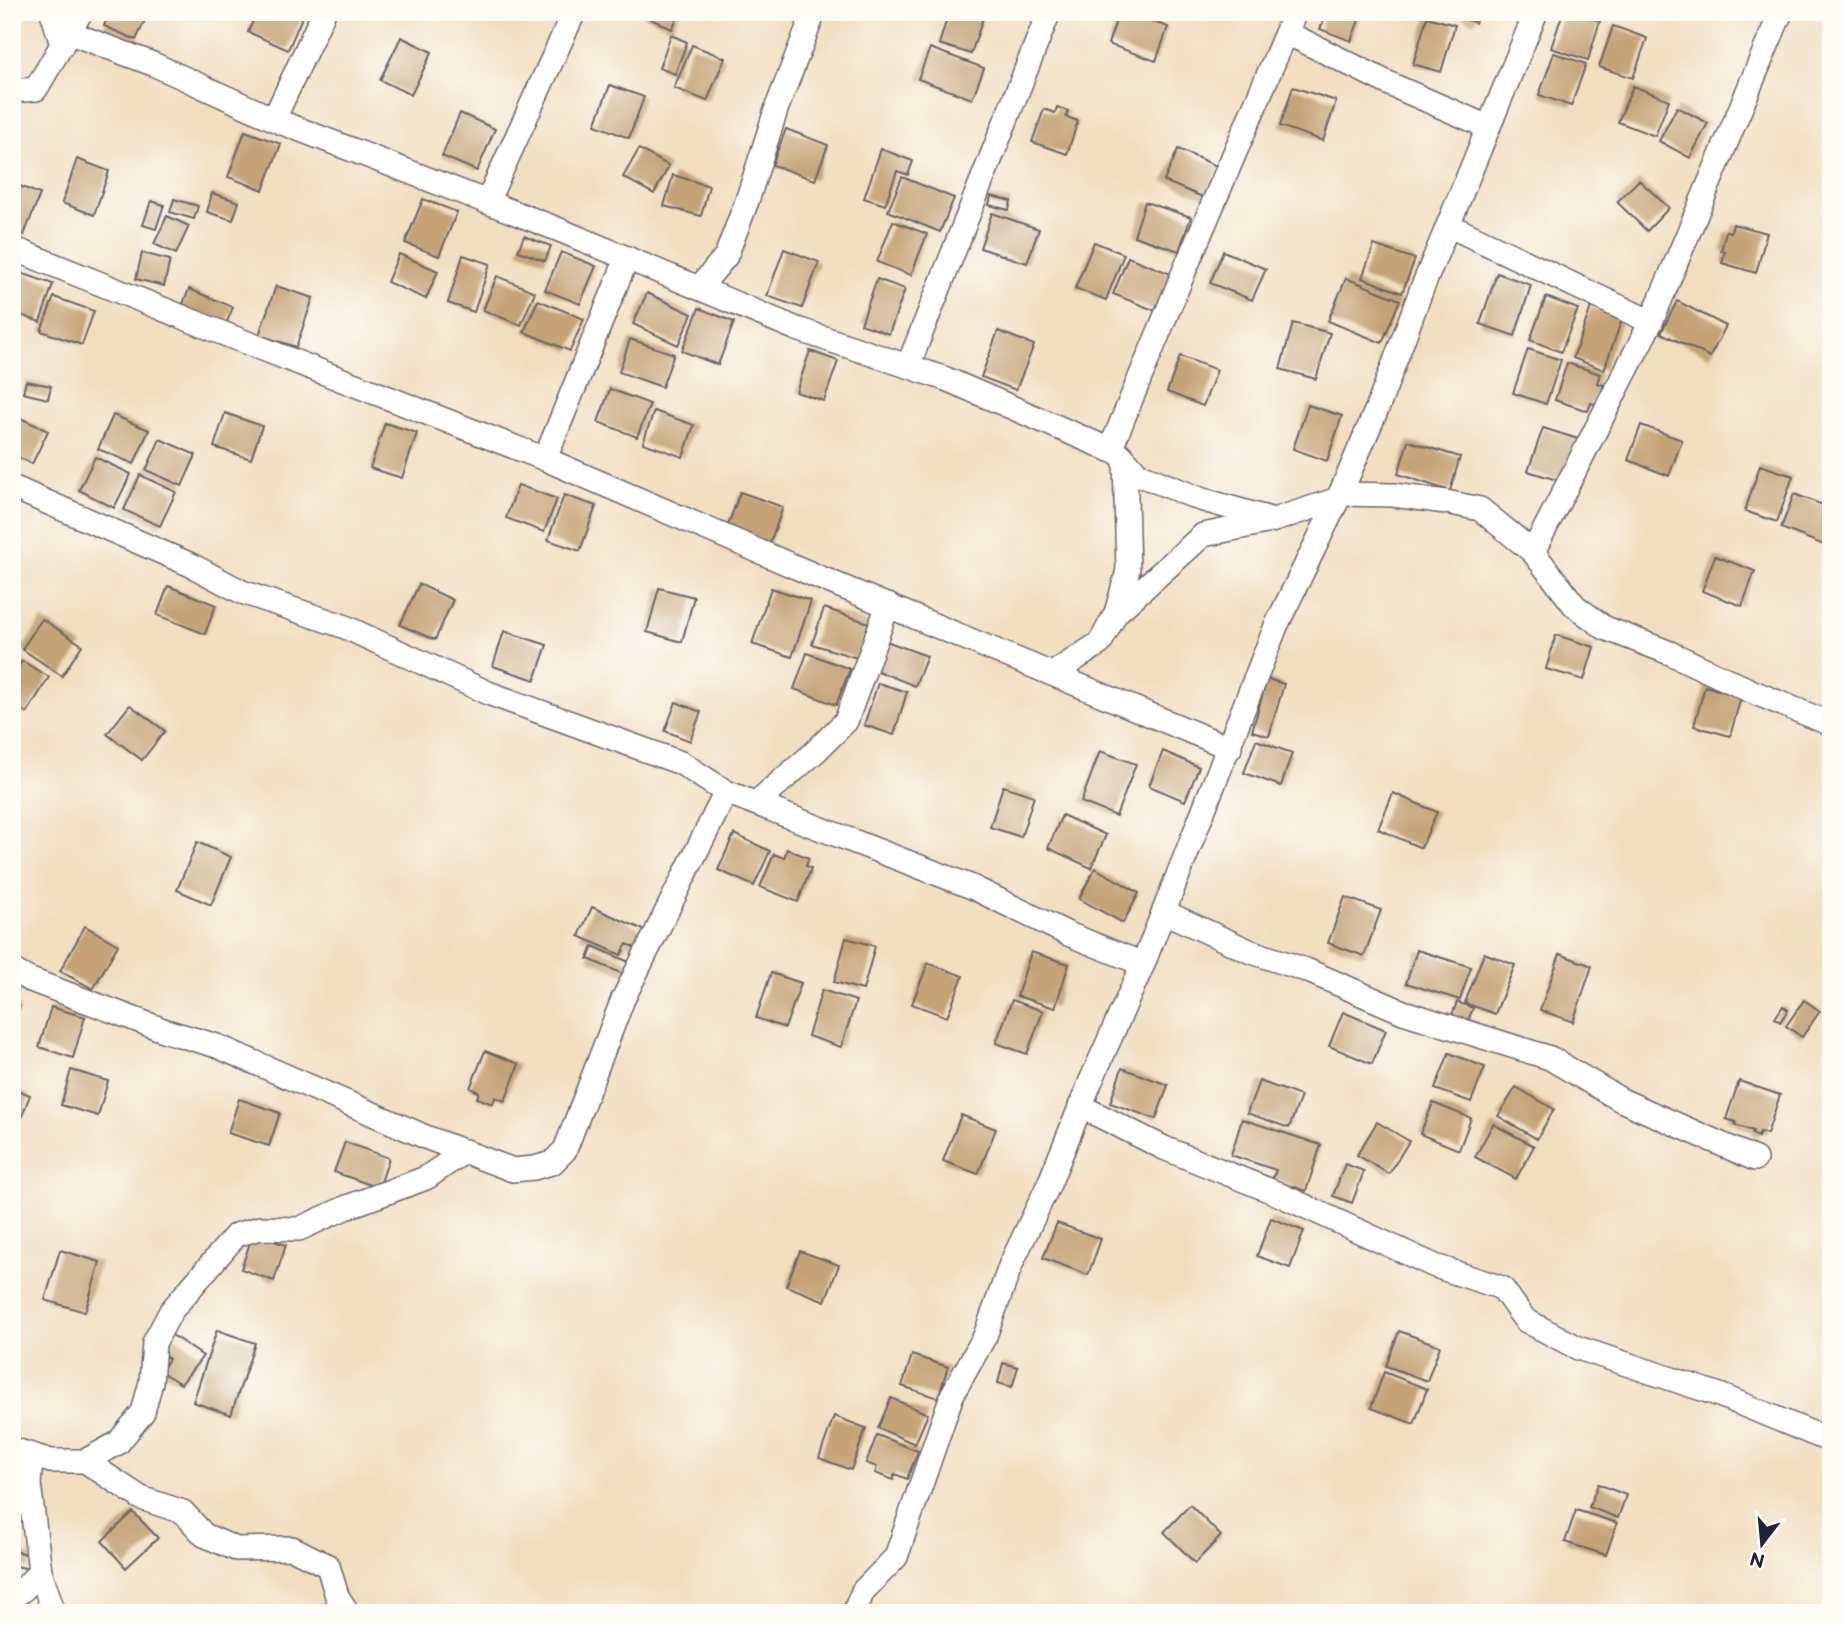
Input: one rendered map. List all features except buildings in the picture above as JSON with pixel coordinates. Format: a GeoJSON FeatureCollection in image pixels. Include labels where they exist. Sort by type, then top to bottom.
{"type":"FeatureCollection","features":[{"type":"Feature","properties":{"kind":"street"},"geometry":{"type":"LineString","coordinates":[[51,12],[66,39],[153,64],[274,119],[627,258],[797,329],[946,379],[1118,455],[1138,474],[1200,499],[1274,520]]}},
{"type":"Feature","properties":{"kind":"street"},"geometry":{"type":"LineString","coordinates":[[12,91],[36,89],[81,12]]}},
{"type":"Feature","properties":{"kind":"street"},"geometry":{"type":"LineString","coordinates":[[274,119],[324,12]]}},
{"type":"Feature","properties":{"kind":"street"},"geometry":{"type":"LineString","coordinates":[[487,202],[574,12]]}},
{"type":"Feature","properties":{"kind":"street"},"geometry":{"type":"LineString","coordinates":[[699,288],[726,256],[777,107],[814,12]]}},
{"type":"Feature","properties":{"kind":"street"},"geometry":{"type":"LineString","coordinates":[[908,366],[1049,12]]}},
{"type":"Feature","properties":{"kind":"street"},"geometry":{"type":"LineString","coordinates":[[854,1613],[863,1591],[896,1557],[952,1395],[985,1336],[1011,1264],[1049,1184],[1080,1106],[1143,964],[1276,626],[1339,497],[1379,404],[1448,225],[1536,12]]}},
{"type":"Feature","properties":{"kind":"street"},"geometry":{"type":"LineString","coordinates":[[1533,552],[1651,322],[1781,12]]}},
{"type":"Feature","properties":{"kind":"street"},"geometry":{"type":"LineString","coordinates":[[1054,673],[1100,643],[1116,613],[1128,570],[1118,455],[1183,274],[1291,23],[1394,86],[1488,127]]}},
{"type":"Feature","properties":{"kind":"street"},"geometry":{"type":"LineString","coordinates":[[1448,225],[1651,322]]}},
{"type":"Feature","properties":{"kind":"street"},"geometry":{"type":"LineString","coordinates":[[12,247],[227,335],[545,459],[1230,748]]}},
{"type":"Feature","properties":{"kind":"street"},"geometry":{"type":"LineString","coordinates":[[545,459],[627,258]]}},
{"type":"Feature","properties":{"kind":"street"},"geometry":{"type":"LineString","coordinates":[[12,486],[191,565],[242,592],[343,626],[488,693],[681,763],[726,792],[972,887],[1069,934],[1143,964]]}},
{"type":"Feature","properties":{"kind":"street"},"geometry":{"type":"LineString","coordinates":[[1116,613],[1203,535],[1274,520],[1339,497],[1393,495],[1446,502],[1480,509],[1533,552],[1575,606],[1605,628],[1670,653],[1753,692],[1831,724]]}},
{"type":"Feature","properties":{"kind":"street"},"geometry":{"type":"LineString","coordinates":[[756,803],[846,722],[888,605]]}},
{"type":"Feature","properties":{"kind":"street"},"geometry":{"type":"LineString","coordinates":[[12,970],[28,979],[166,1031],[217,1046],[428,1138],[513,1170],[534,1168],[552,1163],[565,1150],[623,999],[726,792]]}},
{"type":"Feature","properties":{"kind":"street"},"geometry":{"type":"LineString","coordinates":[[1164,912],[1249,951],[1306,970],[1403,1012],[1550,1058],[1621,1100],[1755,1160]]}},
{"type":"Feature","properties":{"kind":"street"},"geometry":{"type":"LineString","coordinates":[[1080,1106],[1164,1148],[1276,1193],[1435,1266],[1502,1288],[1525,1320],[1578,1348],[1717,1394],[1831,1441]]}},
{"type":"Feature","properties":{"kind":"street"},"geometry":{"type":"LineString","coordinates":[[54,1613],[40,1571],[29,1483],[22,1452],[51,1461],[85,1461],[118,1443],[143,1412],[151,1382],[154,1343],[171,1311],[236,1235],[260,1228],[299,1229],[347,1207],[426,1178],[465,1151]]}},
{"type":"Feature","properties":{"kind":"street"},"geometry":{"type":"LineString","coordinates":[[85,1461],[141,1498],[183,1512],[204,1535],[236,1549],[292,1548],[328,1566],[337,1596],[348,1613]]}},
{"type":"Feature","properties":{"kind":"street"},"geometry":{"type":"LineString","coordinates":[[12,1597],[22,1591],[40,1571]]}}]}
